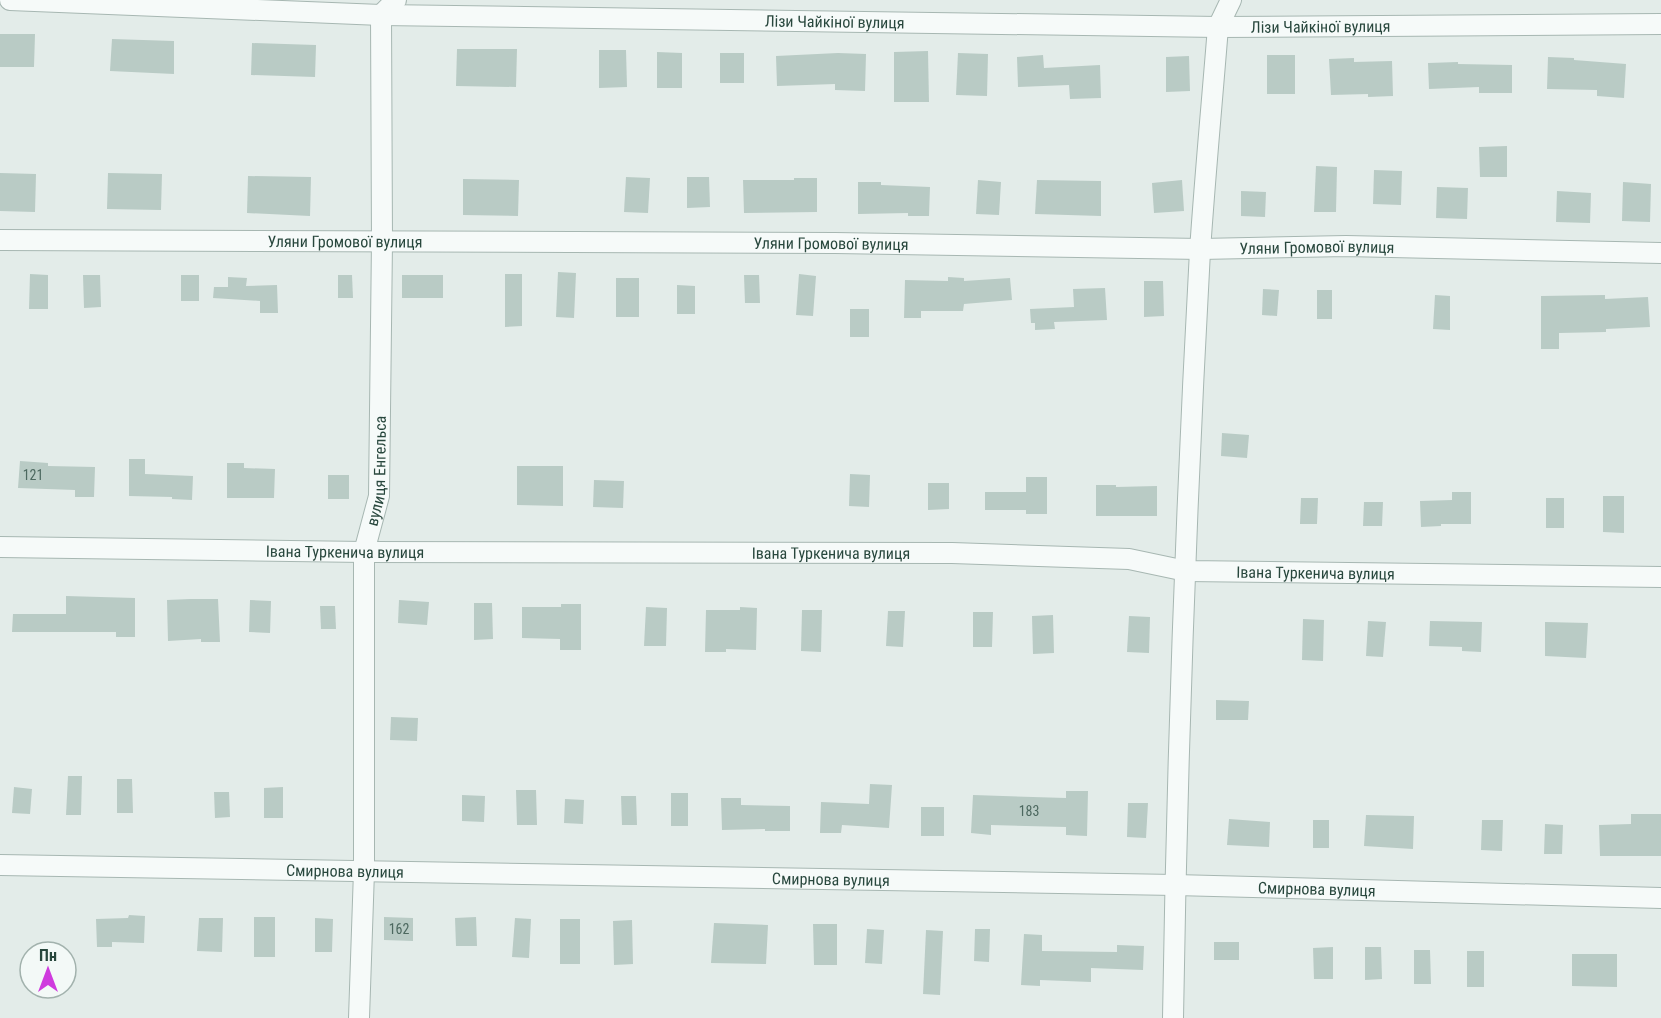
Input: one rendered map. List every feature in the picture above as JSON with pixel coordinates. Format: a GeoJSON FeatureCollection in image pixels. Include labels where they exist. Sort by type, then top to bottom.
{"type":"FeatureCollection","features":[{"type":"Feature","properties":{"kind":"street","name":"Лізи Чайкіної вулиця"},"geometry":{"type":"LineString","coordinates":[[10,0],[381,15],[1218,27],[1661,24]]}},
{"type":"Feature","properties":{"kind":"street"},"geometry":{"type":"LineString","coordinates":[[381,15],[396,0]]}},
{"type":"Feature","properties":{"kind":"street"},"geometry":{"type":"LineString","coordinates":[[1173,1018],[1175,885],[1186,571],[1201,249],[1218,27],[1231,0]]}},
{"type":"Feature","properties":{"kind":"street","name":"вулиця Енгельса"},"geometry":{"type":"LineString","coordinates":[[359,1018],[364,871],[364,552],[379,496],[382,241],[381,15]]}},
{"type":"Feature","properties":{"kind":"street","name":"Уляни Громової вулиця"},"geometry":{"type":"LineString","coordinates":[[0,240],[835,243],[1201,249],[1346,246],[1661,253]]}},
{"type":"Feature","properties":{"kind":"street","name":"Івана Туркенича вулиця"},"geometry":{"type":"LineString","coordinates":[[0,547],[364,552],[952,553],[1129,559],[1186,571],[1661,577]]}},
{"type":"Feature","properties":{"kind":"street","name":"Смирнова вулиця"},"geometry":{"type":"LineString","coordinates":[[0,865],[1175,885],[1661,897]]}},
{"type":"Feature","properties":{"kind":"building"},"geometry":{"type":"Polygon","coordinates":[[[0,34],[35,34],[34,67],[0,67],[0,34]]]}},
{"type":"Feature","properties":{"kind":"building"},"geometry":{"type":"Polygon","coordinates":[[[112,39],[174,41],[174,74],[110,71],[112,39]]]}},
{"type":"Feature","properties":{"kind":"building"},"geometry":{"type":"Polygon","coordinates":[[[252,43],[316,45],[315,77],[251,75],[252,43]]]}},
{"type":"Feature","properties":{"kind":"building"},"geometry":{"type":"Polygon","coordinates":[[[457,49],[517,49],[516,87],[456,86],[457,49]]]}},
{"type":"Feature","properties":{"kind":"building"},"geometry":{"type":"Polygon","coordinates":[[[599,50],[626,50],[627,87],[599,88],[599,50]]]}},
{"type":"Feature","properties":{"kind":"building"},"geometry":{"type":"Polygon","coordinates":[[[928,51],[929,102],[894,102],[894,52],[928,51]]]}},
{"type":"Feature","properties":{"kind":"building"},"geometry":{"type":"Polygon","coordinates":[[[657,52],[682,53],[682,88],[657,88],[657,52]]]}},
{"type":"Feature","properties":{"kind":"building"},"geometry":{"type":"Polygon","coordinates":[[[720,53],[744,53],[744,83],[720,83],[720,53]]]}},
{"type":"Feature","properties":{"kind":"building"},"geometry":{"type":"Polygon","coordinates":[[[958,53],[988,54],[987,96],[956,95],[958,53]]]}},
{"type":"Feature","properties":{"kind":"building"},"geometry":{"type":"Polygon","coordinates":[[[866,54],[865,91],[835,90],[835,84],[777,86],[776,56],[866,54]]]}},
{"type":"Feature","properties":{"kind":"building"},"geometry":{"type":"Polygon","coordinates":[[[1043,55],[1044,68],[1100,65],[1101,98],[1070,99],[1069,85],[1018,87],[1017,57],[1043,55]]]}},
{"type":"Feature","properties":{"kind":"building"},"geometry":{"type":"Polygon","coordinates":[[[1267,55],[1295,55],[1295,94],[1267,94],[1267,55]]]}},
{"type":"Feature","properties":{"kind":"building"},"geometry":{"type":"Polygon","coordinates":[[[1189,56],[1190,91],[1166,92],[1166,57],[1189,56]]]}},
{"type":"Feature","properties":{"kind":"building"},"geometry":{"type":"Polygon","coordinates":[[[1548,57],[1626,64],[1624,98],[1597,96],[1597,90],[1547,89],[1548,57]]]}},
{"type":"Feature","properties":{"kind":"building"},"geometry":{"type":"Polygon","coordinates":[[[1354,58],[1354,62],[1392,61],[1393,96],[1331,95],[1329,59],[1354,58]]]}},
{"type":"Feature","properties":{"kind":"building"},"geometry":{"type":"Polygon","coordinates":[[[1458,62],[1458,64],[1512,65],[1512,93],[1479,93],[1479,87],[1429,89],[1428,63],[1458,62]]]}},
{"type":"Feature","properties":{"kind":"building"},"geometry":{"type":"Polygon","coordinates":[[[1507,146],[1507,177],[1480,177],[1479,147],[1507,146]]]}},
{"type":"Feature","properties":{"kind":"building"},"geometry":{"type":"Polygon","coordinates":[[[1316,166],[1337,167],[1336,212],[1314,212],[1316,166]]]}},
{"type":"Feature","properties":{"kind":"building"},"geometry":{"type":"Polygon","coordinates":[[[1374,170],[1402,171],[1401,205],[1373,204],[1374,170]]]}},
{"type":"Feature","properties":{"kind":"building"},"geometry":{"type":"Polygon","coordinates":[[[0,173],[36,174],[35,212],[0,211],[0,173]]]}},
{"type":"Feature","properties":{"kind":"building"},"geometry":{"type":"Polygon","coordinates":[[[108,173],[162,174],[161,210],[107,209],[108,173]]]}},
{"type":"Feature","properties":{"kind":"building"},"geometry":{"type":"Polygon","coordinates":[[[248,176],[311,177],[310,216],[247,213],[248,176]]]}},
{"type":"Feature","properties":{"kind":"building"},"geometry":{"type":"Polygon","coordinates":[[[626,177],[650,178],[648,213],[624,212],[626,177]]]}},
{"type":"Feature","properties":{"kind":"building"},"geometry":{"type":"Polygon","coordinates":[[[687,177],[709,177],[710,207],[687,208],[687,177]]]}},
{"type":"Feature","properties":{"kind":"building"},"geometry":{"type":"Polygon","coordinates":[[[794,178],[817,178],[817,212],[744,213],[743,180],[794,180],[794,178]]]}},
{"type":"Feature","properties":{"kind":"building"},"geometry":{"type":"Polygon","coordinates":[[[463,179],[519,180],[518,216],[463,215],[463,179]]]}},
{"type":"Feature","properties":{"kind":"building"},"geometry":{"type":"Polygon","coordinates":[[[978,180],[1001,182],[999,215],[976,214],[978,180]]]}},
{"type":"Feature","properties":{"kind":"building"},"geometry":{"type":"Polygon","coordinates":[[[1037,180],[1101,181],[1101,216],[1035,214],[1037,180]]]}},
{"type":"Feature","properties":{"kind":"building"},"geometry":{"type":"Polygon","coordinates":[[[1182,180],[1184,211],[1154,213],[1152,183],[1182,180]]]}},
{"type":"Feature","properties":{"kind":"building"},"geometry":{"type":"Polygon","coordinates":[[[858,182],[930,187],[929,216],[908,216],[908,213],[858,214],[858,182]]]}},
{"type":"Feature","properties":{"kind":"building"},"geometry":{"type":"Polygon","coordinates":[[[1623,182],[1651,184],[1650,222],[1622,221],[1623,182]]]}},
{"type":"Feature","properties":{"kind":"building"},"geometry":{"type":"Polygon","coordinates":[[[1437,187],[1468,188],[1467,219],[1436,218],[1437,187]]]}},
{"type":"Feature","properties":{"kind":"building"},"geometry":{"type":"Polygon","coordinates":[[[1241,191],[1266,192],[1265,217],[1241,216],[1241,191]]]}},
{"type":"Feature","properties":{"kind":"building"},"geometry":{"type":"Polygon","coordinates":[[[1557,191],[1591,193],[1590,223],[1556,222],[1557,191]]]}},
{"type":"Feature","properties":{"kind":"building"},"geometry":{"type":"Polygon","coordinates":[[[558,272],[576,273],[574,318],[556,317],[558,272]]]}},
{"type":"Feature","properties":{"kind":"building"},"geometry":{"type":"Polygon","coordinates":[[[30,274],[48,275],[48,309],[29,309],[30,274]]]}},
{"type":"Feature","properties":{"kind":"building"},"geometry":{"type":"Polygon","coordinates":[[[505,274],[522,274],[522,326],[505,327],[505,274]]]}},
{"type":"Feature","properties":{"kind":"building"},"geometry":{"type":"Polygon","coordinates":[[[799,274],[816,276],[813,316],[796,315],[799,274]]]}},
{"type":"Feature","properties":{"kind":"building"},"geometry":{"type":"Polygon","coordinates":[[[83,275],[100,275],[101,307],[84,308],[83,275]]]}},
{"type":"Feature","properties":{"kind":"building"},"geometry":{"type":"Polygon","coordinates":[[[181,275],[199,275],[199,301],[181,301],[181,275]]]}},
{"type":"Feature","properties":{"kind":"building"},"geometry":{"type":"Polygon","coordinates":[[[338,275],[352,275],[353,298],[338,298],[338,275]]]}},
{"type":"Feature","properties":{"kind":"building"},"geometry":{"type":"Polygon","coordinates":[[[402,275],[443,275],[443,298],[402,298],[402,275]]]}},
{"type":"Feature","properties":{"kind":"building"},"geometry":{"type":"Polygon","coordinates":[[[744,275],[759,275],[760,303],[745,303],[744,275]]]}},
{"type":"Feature","properties":{"kind":"building"},"geometry":{"type":"Polygon","coordinates":[[[228,277],[247,278],[246,286],[277,285],[278,313],[260,313],[260,301],[213,298],[214,287],[228,287],[228,277]]]}},
{"type":"Feature","properties":{"kind":"building"},"geometry":{"type":"Polygon","coordinates":[[[948,277],[964,278],[964,281],[1010,278],[1012,300],[964,304],[963,311],[921,311],[921,318],[904,318],[905,280],[948,281],[948,277]]]}},
{"type":"Feature","properties":{"kind":"building"},"geometry":{"type":"Polygon","coordinates":[[[616,278],[639,278],[639,317],[616,317],[616,278]]]}},
{"type":"Feature","properties":{"kind":"building"},"geometry":{"type":"Polygon","coordinates":[[[1144,281],[1163,281],[1164,316],[1144,317],[1144,281]]]}},
{"type":"Feature","properties":{"kind":"building"},"geometry":{"type":"Polygon","coordinates":[[[677,285],[695,286],[695,314],[677,314],[677,285]]]}},
{"type":"Feature","properties":{"kind":"building"},"geometry":{"type":"Polygon","coordinates":[[[1105,288],[1107,320],[1054,322],[1055,329],[1035,330],[1035,323],[1031,323],[1030,309],[1074,307],[1073,289],[1105,288]]]}},
{"type":"Feature","properties":{"kind":"building"},"geometry":{"type":"Polygon","coordinates":[[[1263,289],[1279,290],[1277,316],[1262,315],[1263,289]]]}},
{"type":"Feature","properties":{"kind":"building"},"geometry":{"type":"Polygon","coordinates":[[[1317,290],[1332,290],[1332,319],[1317,319],[1317,290]]]}},
{"type":"Feature","properties":{"kind":"building"},"geometry":{"type":"Polygon","coordinates":[[[1435,295],[1450,296],[1450,330],[1433,329],[1435,295]]]}},
{"type":"Feature","properties":{"kind":"building"},"geometry":{"type":"Polygon","coordinates":[[[1605,295],[1605,299],[1648,297],[1650,327],[1606,329],[1606,332],[1559,333],[1559,349],[1541,349],[1541,296],[1605,295]]]}},
{"type":"Feature","properties":{"kind":"building"},"geometry":{"type":"Polygon","coordinates":[[[850,309],[869,309],[869,337],[850,337],[850,309]]]}},
{"type":"Feature","properties":{"kind":"building"},"geometry":{"type":"Polygon","coordinates":[[[1222,433],[1249,435],[1247,458],[1221,456],[1222,433]]]}},
{"type":"Feature","properties":{"kind":"building"},"geometry":{"type":"Polygon","coordinates":[[[129,459],[145,459],[145,474],[193,476],[192,500],[129,496],[129,459]]]}},
{"type":"Feature","properties":{"kind":"building"},"geometry":{"type":"Polygon","coordinates":[[[20,461],[48,463],[48,466],[95,467],[94,497],[75,497],[75,490],[18,488],[20,461]]]}},
{"type":"Feature","properties":{"kind":"building"},"geometry":{"type":"Polygon","coordinates":[[[227,463],[244,463],[244,468],[275,469],[274,498],[227,498],[227,463]]]}},
{"type":"Feature","properties":{"kind":"building"},"geometry":{"type":"Polygon","coordinates":[[[517,466],[563,466],[563,506],[517,505],[517,466]]]}},
{"type":"Feature","properties":{"kind":"building"},"geometry":{"type":"Polygon","coordinates":[[[850,474],[870,475],[869,507],[849,506],[850,474]]]}},
{"type":"Feature","properties":{"kind":"building"},"geometry":{"type":"Polygon","coordinates":[[[328,475],[349,475],[349,499],[328,499],[328,475]]]}},
{"type":"Feature","properties":{"kind":"building"},"geometry":{"type":"Polygon","coordinates":[[[1026,477],[1047,477],[1047,514],[1026,514],[1026,510],[985,510],[985,492],[1026,492],[1026,477]]]}},
{"type":"Feature","properties":{"kind":"building"},"geometry":{"type":"Polygon","coordinates":[[[594,480],[624,481],[623,508],[593,507],[594,480]]]}},
{"type":"Feature","properties":{"kind":"building"},"geometry":{"type":"Polygon","coordinates":[[[928,483],[949,483],[949,509],[928,510],[928,483]]]}},
{"type":"Feature","properties":{"kind":"building"},"geometry":{"type":"Polygon","coordinates":[[[1096,485],[1157,486],[1157,516],[1096,516],[1096,485]]]}},
{"type":"Feature","properties":{"kind":"building"},"geometry":{"type":"Polygon","coordinates":[[[1452,492],[1471,492],[1471,524],[1421,527],[1420,501],[1452,500],[1452,492]]]}},
{"type":"Feature","properties":{"kind":"building"},"geometry":{"type":"Polygon","coordinates":[[[1603,496],[1624,496],[1624,533],[1603,532],[1603,496]]]}},
{"type":"Feature","properties":{"kind":"building"},"geometry":{"type":"Polygon","coordinates":[[[1301,498],[1318,498],[1317,524],[1300,524],[1301,498]]]}},
{"type":"Feature","properties":{"kind":"building"},"geometry":{"type":"Polygon","coordinates":[[[1546,498],[1564,498],[1564,528],[1546,528],[1546,498]]]}},
{"type":"Feature","properties":{"kind":"building"},"geometry":{"type":"Polygon","coordinates":[[[1364,502],[1383,502],[1382,526],[1363,526],[1364,502]]]}},
{"type":"Feature","properties":{"kind":"building"},"geometry":{"type":"Polygon","coordinates":[[[66,596],[135,598],[135,637],[116,637],[116,632],[12,632],[13,614],[66,614],[66,596]]]}},
{"type":"Feature","properties":{"kind":"building"},"geometry":{"type":"Polygon","coordinates":[[[218,599],[220,642],[201,642],[201,639],[168,641],[167,600],[218,599]]]}},
{"type":"Feature","properties":{"kind":"building"},"geometry":{"type":"Polygon","coordinates":[[[250,600],[271,601],[270,633],[249,632],[250,600]]]}},
{"type":"Feature","properties":{"kind":"building"},"geometry":{"type":"Polygon","coordinates":[[[399,600],[429,602],[427,625],[398,623],[399,600]]]}},
{"type":"Feature","properties":{"kind":"building"},"geometry":{"type":"Polygon","coordinates":[[[474,603],[492,603],[493,639],[474,640],[474,603]]]}},
{"type":"Feature","properties":{"kind":"building"},"geometry":{"type":"Polygon","coordinates":[[[561,604],[581,604],[581,650],[560,650],[560,639],[522,638],[522,607],[561,607],[561,604]]]}},
{"type":"Feature","properties":{"kind":"building"},"geometry":{"type":"Polygon","coordinates":[[[320,606],[335,606],[336,629],[321,629],[320,606]]]}},
{"type":"Feature","properties":{"kind":"building"},"geometry":{"type":"Polygon","coordinates":[[[646,607],[667,608],[666,646],[644,646],[646,607]]]}},
{"type":"Feature","properties":{"kind":"building"},"geometry":{"type":"Polygon","coordinates":[[[740,607],[757,608],[756,650],[726,649],[726,652],[705,652],[706,610],[740,610],[740,607]]]}},
{"type":"Feature","properties":{"kind":"building"},"geometry":{"type":"Polygon","coordinates":[[[802,610],[822,610],[821,652],[801,651],[802,610]]]}},
{"type":"Feature","properties":{"kind":"building"},"geometry":{"type":"Polygon","coordinates":[[[888,611],[905,611],[903,647],[886,646],[888,611]]]}},
{"type":"Feature","properties":{"kind":"building"},"geometry":{"type":"Polygon","coordinates":[[[973,612],[993,612],[992,647],[973,647],[973,612]]]}},
{"type":"Feature","properties":{"kind":"building"},"geometry":{"type":"Polygon","coordinates":[[[1053,615],[1054,653],[1033,654],[1032,616],[1053,615]]]}},
{"type":"Feature","properties":{"kind":"building"},"geometry":{"type":"Polygon","coordinates":[[[1129,616],[1150,617],[1149,653],[1127,652],[1129,616]]]}},
{"type":"Feature","properties":{"kind":"building"},"geometry":{"type":"Polygon","coordinates":[[[1303,619],[1324,620],[1323,661],[1302,660],[1303,619]]]}},
{"type":"Feature","properties":{"kind":"building"},"geometry":{"type":"Polygon","coordinates":[[[1368,621],[1386,622],[1383,657],[1366,656],[1368,621]]]}},
{"type":"Feature","properties":{"kind":"building"},"geometry":{"type":"Polygon","coordinates":[[[1430,621],[1482,622],[1481,652],[1462,651],[1462,647],[1429,646],[1430,621]]]}},
{"type":"Feature","properties":{"kind":"building"},"geometry":{"type":"Polygon","coordinates":[[[1545,622],[1588,623],[1586,658],[1545,656],[1545,622]]]}},
{"type":"Feature","properties":{"kind":"building"},"geometry":{"type":"Polygon","coordinates":[[[1216,700],[1249,701],[1248,720],[1216,720],[1216,700]]]}},
{"type":"Feature","properties":{"kind":"building"},"geometry":{"type":"Polygon","coordinates":[[[391,717],[418,718],[417,741],[390,740],[391,717]]]}},
{"type":"Feature","properties":{"kind":"building"},"geometry":{"type":"Polygon","coordinates":[[[68,776],[82,776],[81,815],[66,815],[68,776]]]}},
{"type":"Feature","properties":{"kind":"building"},"geometry":{"type":"Polygon","coordinates":[[[117,779],[132,779],[133,813],[117,813],[117,779]]]}},
{"type":"Feature","properties":{"kind":"building"},"geometry":{"type":"Polygon","coordinates":[[[870,784],[892,785],[889,828],[842,825],[841,833],[820,833],[821,802],[869,804],[870,784]]]}},
{"type":"Feature","properties":{"kind":"building"},"geometry":{"type":"Polygon","coordinates":[[[14,787],[32,789],[30,814],[12,813],[14,787]]]}},
{"type":"Feature","properties":{"kind":"building"},"geometry":{"type":"Polygon","coordinates":[[[283,787],[283,818],[264,818],[264,788],[283,787]]]}},
{"type":"Feature","properties":{"kind":"building"},"geometry":{"type":"Polygon","coordinates":[[[516,790],[536,790],[537,825],[517,825],[516,790]]]}},
{"type":"Feature","properties":{"kind":"building"},"geometry":{"type":"Polygon","coordinates":[[[1066,791],[1088,791],[1087,836],[1066,835],[1066,827],[991,825],[991,835],[971,833],[973,795],[1066,798],[1066,791]]]}},
{"type":"Feature","properties":{"kind":"building"},"geometry":{"type":"Polygon","coordinates":[[[214,792],[229,792],[230,817],[215,818],[214,792]]]}},
{"type":"Feature","properties":{"kind":"building"},"geometry":{"type":"Polygon","coordinates":[[[671,793],[688,793],[688,826],[671,826],[671,793]]]}},
{"type":"Feature","properties":{"kind":"building"},"geometry":{"type":"Polygon","coordinates":[[[462,795],[485,796],[484,822],[462,821],[462,795]]]}},
{"type":"Feature","properties":{"kind":"building"},"geometry":{"type":"Polygon","coordinates":[[[621,796],[636,796],[637,825],[622,825],[621,796]]]}},
{"type":"Feature","properties":{"kind":"building"},"geometry":{"type":"Polygon","coordinates":[[[721,798],[741,798],[741,805],[790,806],[790,831],[722,830],[721,798]]]}},
{"type":"Feature","properties":{"kind":"building"},"geometry":{"type":"Polygon","coordinates":[[[565,799],[584,800],[583,824],[564,823],[565,799]]]}},
{"type":"Feature","properties":{"kind":"building"},"geometry":{"type":"Polygon","coordinates":[[[1128,803],[1148,803],[1146,838],[1127,837],[1128,803]]]}},
{"type":"Feature","properties":{"kind":"building"},"geometry":{"type":"Polygon","coordinates":[[[921,807],[944,807],[944,836],[921,836],[921,807]]]}},
{"type":"Feature","properties":{"kind":"building"},"geometry":{"type":"Polygon","coordinates":[[[1631,814],[1661,814],[1661,856],[1600,856],[1599,825],[1631,824],[1631,814]]]}},
{"type":"Feature","properties":{"kind":"building"},"geometry":{"type":"Polygon","coordinates":[[[1366,815],[1414,816],[1413,849],[1364,846],[1366,815]]]}},
{"type":"Feature","properties":{"kind":"building"},"geometry":{"type":"Polygon","coordinates":[[[1229,819],[1270,822],[1269,847],[1227,845],[1229,819]]]}},
{"type":"Feature","properties":{"kind":"building"},"geometry":{"type":"Polygon","coordinates":[[[1313,820],[1329,820],[1329,848],[1313,848],[1313,820]]]}},
{"type":"Feature","properties":{"kind":"building"},"geometry":{"type":"Polygon","coordinates":[[[1482,820],[1503,820],[1502,851],[1481,850],[1482,820]]]}},
{"type":"Feature","properties":{"kind":"building"},"geometry":{"type":"Polygon","coordinates":[[[1545,824],[1563,825],[1562,854],[1544,854],[1545,824]]]}},
{"type":"Feature","properties":{"kind":"building"},"geometry":{"type":"Polygon","coordinates":[[[129,915],[145,916],[144,943],[112,942],[112,947],[97,947],[96,919],[128,918],[129,915]]]}},
{"type":"Feature","properties":{"kind":"building"},"geometry":{"type":"Polygon","coordinates":[[[254,917],[275,917],[275,957],[254,957],[254,917]]]}},
{"type":"Feature","properties":{"kind":"building"},"geometry":{"type":"Polygon","coordinates":[[[384,917],[413,918],[413,941],[384,940],[384,917]]]}},
{"type":"Feature","properties":{"kind":"building"},"geometry":{"type":"Polygon","coordinates":[[[476,917],[477,946],[456,946],[455,918],[476,917]]]}},
{"type":"Feature","properties":{"kind":"building"},"geometry":{"type":"Polygon","coordinates":[[[199,918],[223,918],[222,952],[197,951],[199,918]]]}},
{"type":"Feature","properties":{"kind":"building"},"geometry":{"type":"Polygon","coordinates":[[[315,918],[333,919],[332,952],[315,952],[315,918]]]}},
{"type":"Feature","properties":{"kind":"building"},"geometry":{"type":"Polygon","coordinates":[[[515,918],[531,919],[529,958],[512,957],[515,918]]]}},
{"type":"Feature","properties":{"kind":"building"},"geometry":{"type":"Polygon","coordinates":[[[560,919],[580,919],[580,964],[560,964],[560,919]]]}},
{"type":"Feature","properties":{"kind":"building"},"geometry":{"type":"Polygon","coordinates":[[[632,920],[633,964],[614,965],[613,921],[632,920]]]}},
{"type":"Feature","properties":{"kind":"building"},"geometry":{"type":"Polygon","coordinates":[[[714,923],[768,925],[766,964],[711,963],[714,923]]]}},
{"type":"Feature","properties":{"kind":"building"},"geometry":{"type":"Polygon","coordinates":[[[813,924],[837,924],[837,965],[814,965],[813,924]]]}},
{"type":"Feature","properties":{"kind":"building"},"geometry":{"type":"Polygon","coordinates":[[[867,929],[884,930],[882,964],[865,963],[867,929]]]}},
{"type":"Feature","properties":{"kind":"building"},"geometry":{"type":"Polygon","coordinates":[[[975,929],[990,929],[989,962],[974,961],[975,929]]]}},
{"type":"Feature","properties":{"kind":"building"},"geometry":{"type":"Polygon","coordinates":[[[926,930],[943,931],[940,995],[923,994],[926,930]]]}},
{"type":"Feature","properties":{"kind":"building"},"geometry":{"type":"Polygon","coordinates":[[[1024,934],[1042,935],[1042,951],[1117,952],[1117,945],[1144,946],[1143,970],[1091,968],[1091,982],[1040,980],[1040,986],[1021,985],[1024,934]]]}},
{"type":"Feature","properties":{"kind":"building"},"geometry":{"type":"Polygon","coordinates":[[[1214,942],[1239,942],[1239,960],[1214,960],[1214,942]]]}},
{"type":"Feature","properties":{"kind":"building"},"geometry":{"type":"Polygon","coordinates":[[[1333,947],[1333,979],[1314,979],[1313,948],[1333,947]]]}},
{"type":"Feature","properties":{"kind":"building"},"geometry":{"type":"Polygon","coordinates":[[[1365,947],[1381,947],[1382,979],[1365,980],[1365,947]]]}},
{"type":"Feature","properties":{"kind":"building"},"geometry":{"type":"Polygon","coordinates":[[[1414,950],[1430,950],[1431,984],[1414,984],[1414,950]]]}},
{"type":"Feature","properties":{"kind":"building"},"geometry":{"type":"Polygon","coordinates":[[[1467,951],[1484,951],[1484,987],[1467,987],[1467,951]]]}},
{"type":"Feature","properties":{"kind":"building"},"geometry":{"type":"Polygon","coordinates":[[[1572,954],[1617,954],[1617,987],[1572,986],[1572,954]]]}}]}
